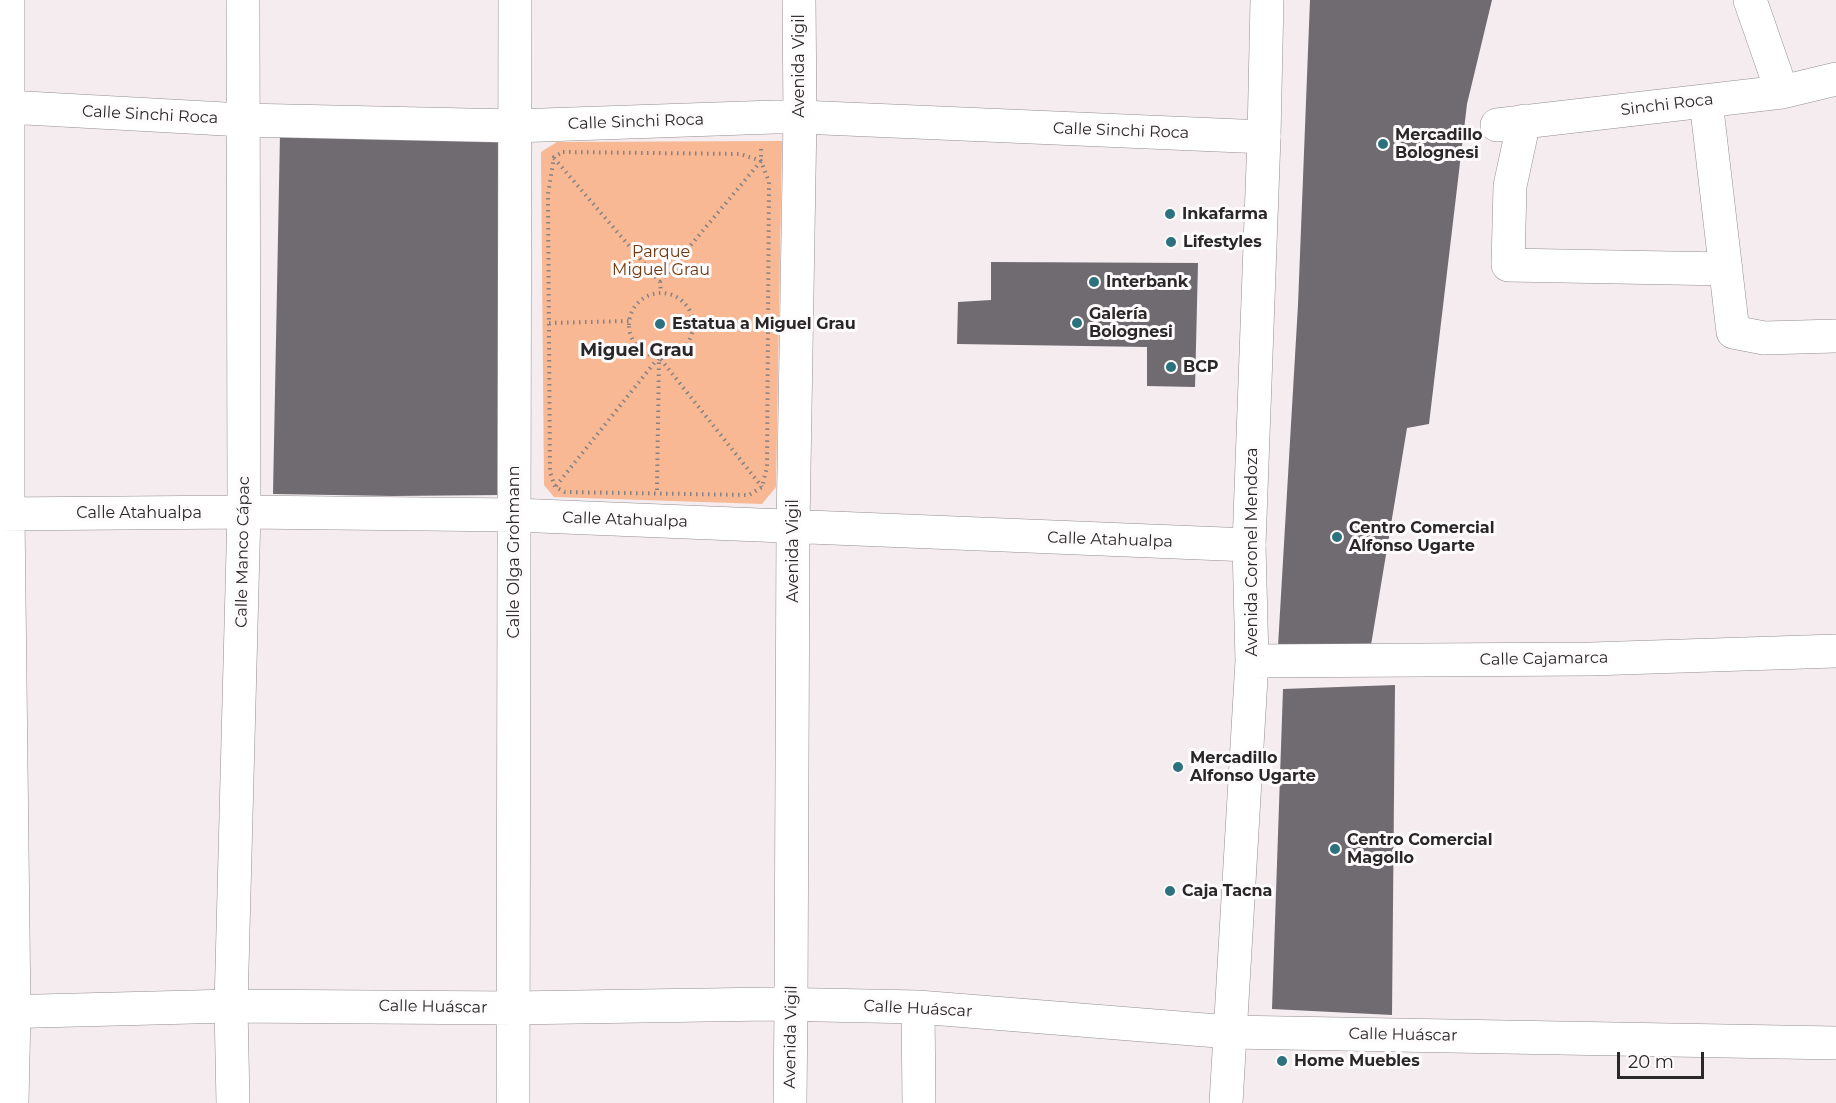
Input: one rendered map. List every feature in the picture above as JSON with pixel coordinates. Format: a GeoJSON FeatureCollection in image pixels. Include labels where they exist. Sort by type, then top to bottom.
{"type":"FeatureCollection","features":[{"type":"Feature","properties":{"kind":"street"},"geometry":{"type":"LineString","coordinates":[[8,0],[4,514],[7,1012],[12,1103]]}},
{"type":"Feature","properties":{"kind":"street","name":"Calle Manco Cápac"},"geometry":{"type":"LineString","coordinates":[[233,1103],[231,1006],[244,512],[243,0]]}},
{"type":"Feature","properties":{"kind":"street","name":"Calle Olga Grohmann"},"geometry":{"type":"LineString","coordinates":[[513,1103],[515,0]]}},
{"type":"Feature","properties":{"kind":"street","name":"Avenida Vigil"},"geometry":{"type":"LineString","coordinates":[[790,1103],[793,527],[800,117],[799,0]]}},
{"type":"Feature","properties":{"kind":"street","name":"Avenida Coronel Mendoza"},"geometry":{"type":"LineString","coordinates":[[1226,1103],[1252,661],[1249,545],[1267,0]]}},
{"type":"Feature","properties":{"kind":"street"},"geometry":{"type":"LineString","coordinates":[[1750,0],[1782,92]]}},
{"type":"Feature","properties":{"kind":"street","name":"Sinchi Roca"},"geometry":{"type":"LineString","coordinates":[[1726,269],[1508,264],[1511,123],[1782,92],[1836,79]]}},
{"type":"Feature","properties":{"kind":"street"},"geometry":{"type":"LineString","coordinates":[[1706,101],[1733,332],[1764,338],[1836,336]]}},
{"type":"Feature","properties":{"kind":"street","name":"Calle Sinchi Roca"},"geometry":{"type":"LineString","coordinates":[[7,107],[243,120],[514,126],[800,117],[1264,137]]}},
{"type":"Feature","properties":{"kind":"street","name":"Calle Atahualpa"},"geometry":{"type":"LineString","coordinates":[[4,514],[244,512],[514,515],[1249,545]]}},
{"type":"Feature","properties":{"kind":"street","name":"Calle Cajamarca"},"geometry":{"type":"LineString","coordinates":[[1252,661],[1591,659],[1836,651]]}},
{"type":"Feature","properties":{"kind":"street","name":"Calle Huáscar"},"geometry":{"type":"LineString","coordinates":[[7,1012],[231,1006],[513,1008],[791,1005],[918,1007],[1230,1032],[1836,1043]]}},
{"type":"Feature","properties":{"kind":"street"},"geometry":{"type":"LineString","coordinates":[[918,1007],[919,1103]]}},
{"type":"Feature","properties":{"kind":"path"},"geometry":{"type":"LineString","coordinates":[[554,157],[563,152],[740,154],[761,160]]}},
{"type":"Feature","properties":{"kind":"path"},"geometry":{"type":"LineString","coordinates":[[554,157],[548,194],[550,472],[555,487],[566,492],[749,495],[762,487],[767,467],[769,182],[761,160]]}},
{"type":"Feature","properties":{"kind":"path"},"geometry":{"type":"LineString","coordinates":[[554,157],[660,282],[661,292]]}},
{"type":"Feature","properties":{"kind":"path"},"geometry":{"type":"LineString","coordinates":[[660,282],[761,160]]}},
{"type":"Feature","properties":{"kind":"path"},"geometry":{"type":"LineString","coordinates":[[661,292],[685,303],[693,323],[687,343],[679,351],[669,356],[659,357],[649,355],[633,342],[629,332],[629,321],[638,303],[646,296],[661,292]]}},
{"type":"Feature","properties":{"kind":"path"},"geometry":{"type":"LineString","coordinates":[[549,323],[629,321]]}},
{"type":"Feature","properties":{"kind":"path"},"geometry":{"type":"LineString","coordinates":[[693,323],[768,322]]}},
{"type":"Feature","properties":{"kind":"path"},"geometry":{"type":"LineString","coordinates":[[555,487],[659,357]]}},
{"type":"Feature","properties":{"kind":"path"},"geometry":{"type":"LineString","coordinates":[[659,357],[762,487]]}},
{"type":"Feature","properties":{"kind":"path"},"geometry":{"type":"LineString","coordinates":[[657,493],[659,357]]}},
{"type":"Feature","properties":{"kind":"green space","name":"Parque Miguel Grau"},"geometry":{"type":"Polygon","coordinates":[[[782,141],[776,487],[762,504],[554,497],[544,485],[541,152],[557,142],[782,141]]]}},
{"type":"Feature","properties":{"kind":"building"},"geometry":{"type":"Polygon","coordinates":[[[1310,0],[1492,0],[1467,104],[1429,424],[1407,428],[1370,651],[1278,646],[1298,305],[1310,0]]]}},
{"type":"Feature","properties":{"kind":"building"},"geometry":{"type":"Polygon","coordinates":[[[280,134],[500,140],[501,495],[273,494],[280,134]]]}},
{"type":"Feature","properties":{"kind":"building"},"geometry":{"type":"Polygon","coordinates":[[[991,262],[1198,263],[1195,387],[1147,386],[1147,347],[957,344],[958,302],[991,300],[991,262]]]}},
{"type":"Feature","properties":{"kind":"building","name":"Centro Comercial Magollo"},"geometry":{"type":"Polygon","coordinates":[[[1395,685],[1392,1015],[1272,1009],[1283,689],[1395,685]]]}},
{"type":"Feature","properties":{"kind":"place","name":"Mercadillo Bolognesi"},"geometry":{"type":"Point","coordinates":[1383,144]}},
{"type":"Feature","properties":{"kind":"place","name":"Inkafarma"},"geometry":{"type":"Point","coordinates":[1170,214]}},
{"type":"Feature","properties":{"kind":"place","name":"Lifestyles"},"geometry":{"type":"Point","coordinates":[1171,242]}},
{"type":"Feature","properties":{"kind":"place","name":"Interbank"},"geometry":{"type":"Point","coordinates":[1094,282]}},
{"type":"Feature","properties":{"kind":"place","name":"Galería Bolognesi"},"geometry":{"type":"Point","coordinates":[1077,323]}},
{"type":"Feature","properties":{"kind":"place","name":"Estatua a Miguel Grau"},"geometry":{"type":"Point","coordinates":[660,324]}},
{"type":"Feature","properties":{"kind":"place","name":"BCP"},"geometry":{"type":"Point","coordinates":[1171,367]}},
{"type":"Feature","properties":{"kind":"place","name":"Centro Comercial Alfonso Ugarte"},"geometry":{"type":"Point","coordinates":[1337,537]}},
{"type":"Feature","properties":{"kind":"place","name":"Mercadillo Alfonso Ugarte"},"geometry":{"type":"Point","coordinates":[1178,767]}},
{"type":"Feature","properties":{"kind":"place","name":"Centro Comercial Magollo"},"geometry":{"type":"Point","coordinates":[1335,849]}},
{"type":"Feature","properties":{"kind":"place","name":"Caja Tacna"},"geometry":{"type":"Point","coordinates":[1170,891]}},
{"type":"Feature","properties":{"kind":"place","name":"Home Muebles"},"geometry":{"type":"Point","coordinates":[1282,1061]}},
{"type":"Feature","properties":{"kind":"district","name":"Miguel Grau"},"geometry":{"type":"Point","coordinates":[637,351]}}]}
